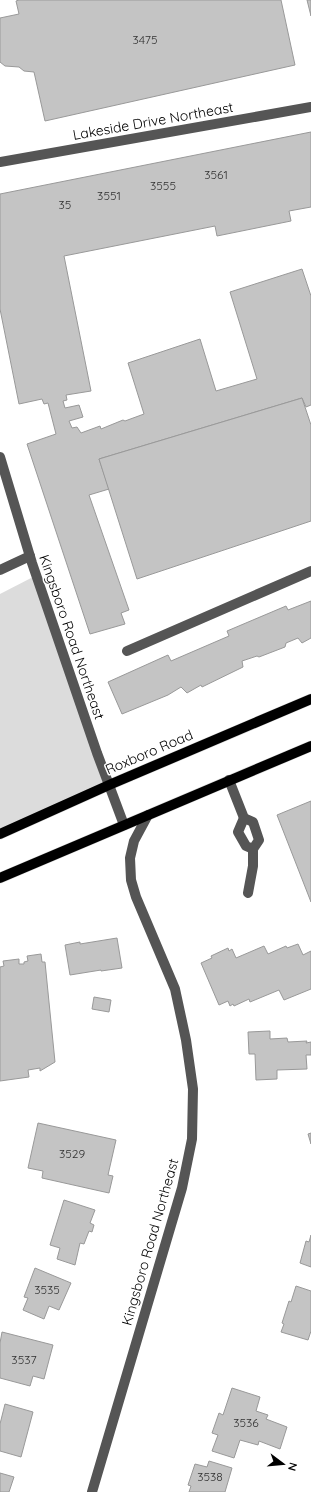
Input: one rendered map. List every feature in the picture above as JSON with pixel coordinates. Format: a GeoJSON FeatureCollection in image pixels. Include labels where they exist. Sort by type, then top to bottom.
{"type":"FeatureCollection","features":[{"type":"Feature","properties":{"kind":"main road","name":"Roxboro Road"},"geometry":{"type":"LineString","coordinates":[[0,834],[108,785],[311,699]]}},
{"type":"Feature","properties":{"kind":"main road"},"geometry":{"type":"LineString","coordinates":[[0,878],[311,746]]}},
{"type":"Feature","properties":{"kind":"street","name":"Lakeside Drive Northeast"},"geometry":{"type":"LineString","coordinates":[[0,162],[311,107]]}},
{"type":"Feature","properties":{"kind":"street","name":"Kingsboro Road Northeast"},"geometry":{"type":"LineString","coordinates":[[0,457],[30,556],[108,785],[124,825]]}},
{"type":"Feature","properties":{"kind":"street"},"geometry":{"type":"LineString","coordinates":[[0,570],[30,556]]}},
{"type":"Feature","properties":{"kind":"street"},"geometry":{"type":"LineString","coordinates":[[127,651],[311,571]]}},
{"type":"Feature","properties":{"kind":"street"},"geometry":{"type":"LineString","coordinates":[[229,780],[244,818],[238,832],[246,846],[253,849]]}},
{"type":"Feature","properties":{"kind":"street","name":"Kingsboro Road Northeast"},"geometry":{"type":"LineString","coordinates":[[92,1492],[182,1188],[192,1139],[193,1089],[186,1040],[175,989],[136,897],[131,880],[130,858],[134,841],[148,815]]}},
{"type":"Feature","properties":{"kind":"street"},"geometry":{"type":"LineString","coordinates":[[244,818],[254,822],[259,840],[253,849],[253,866],[248,893]]}},
{"type":"Feature","properties":{"kind":"shaded area"},"geometry":{"type":"Polygon","coordinates":[[[33,577],[109,785],[0,832],[0,594],[33,577]]]}},
{"type":"Feature","properties":{"kind":"building"},"geometry":{"type":"Polygon","coordinates":[[[281,0],[295,65],[45,121],[34,72],[24,71],[19,67],[5,66],[0,62],[0,18],[19,14],[16,1],[281,0]]]}},
{"type":"Feature","properties":{"kind":"building"},"geometry":{"type":"Polygon","coordinates":[[[307,0],[311,0],[311,16],[307,0]]]}},
{"type":"Feature","properties":{"kind":"building"},"geometry":{"type":"Polygon","coordinates":[[[311,132],[311,207],[289,211],[291,221],[217,236],[215,226],[64,256],[91,391],[66,395],[67,400],[63,401],[65,408],[79,405],[83,417],[69,421],[72,428],[77,427],[81,433],[100,426],[101,429],[123,420],[125,421],[144,414],[128,363],[200,339],[216,391],[257,379],[230,292],[302,269],[311,296],[311,405],[306,407],[302,398],[99,459],[109,489],[89,495],[129,610],[121,613],[125,624],[90,634],[27,444],[56,434],[48,403],[44,404],[42,399],[19,404],[0,309],[0,194],[311,132]]]}},
{"type":"Feature","properties":{"kind":"building"},"geometry":{"type":"Polygon","coordinates":[[[302,398],[311,425],[311,521],[137,579],[99,459],[302,398]]]}},
{"type":"Feature","properties":{"kind":"building"},"geometry":{"type":"Polygon","coordinates":[[[311,601],[311,638],[302,643],[298,638],[286,643],[285,647],[259,657],[257,656],[242,661],[243,667],[202,687],[201,685],[187,693],[181,687],[168,695],[122,714],[108,682],[168,655],[171,661],[229,636],[227,631],[286,606],[288,610],[311,601]]]}},
{"type":"Feature","properties":{"kind":"building"},"geometry":{"type":"Polygon","coordinates":[[[311,801],[311,902],[277,815],[311,801]]]}},
{"type":"Feature","properties":{"kind":"building"},"geometry":{"type":"Polygon","coordinates":[[[117,938],[122,968],[70,975],[65,945],[117,938]]]}},
{"type":"Feature","properties":{"kind":"building"},"geometry":{"type":"Polygon","coordinates":[[[298,944],[303,955],[311,951],[311,989],[284,1000],[279,990],[250,1002],[249,999],[234,1006],[233,1004],[230,1006],[228,1001],[219,1005],[201,963],[212,958],[211,956],[228,948],[229,951],[232,949],[236,958],[264,946],[268,954],[286,946],[287,948],[298,944]]]}},
{"type":"Feature","properties":{"kind":"building"},"geometry":{"type":"Polygon","coordinates":[[[41,954],[42,962],[45,962],[55,1062],[40,1071],[40,1068],[28,1070],[29,1077],[0,1081],[0,967],[4,966],[3,961],[19,959],[19,964],[24,964],[24,962],[28,961],[27,956],[41,954]]]}},
{"type":"Feature","properties":{"kind":"building"},"geometry":{"type":"Polygon","coordinates":[[[94,997],[111,1000],[109,1012],[92,1009],[94,997]]]}},
{"type":"Feature","properties":{"kind":"building"},"geometry":{"type":"Polygon","coordinates":[[[270,1031],[270,1039],[287,1038],[288,1042],[311,1042],[311,1055],[306,1055],[307,1069],[277,1070],[277,1079],[256,1080],[255,1054],[249,1054],[248,1032],[270,1031]]]}},
{"type":"Feature","properties":{"kind":"building"},"geometry":{"type":"Polygon","coordinates":[[[38,1123],[116,1140],[108,1175],[113,1176],[109,1193],[42,1178],[43,1171],[28,1168],[38,1123]]]}},
{"type":"Feature","properties":{"kind":"building"},"geometry":{"type":"Polygon","coordinates":[[[311,1133],[311,1144],[308,1134],[311,1133]]]}},
{"type":"Feature","properties":{"kind":"building"},"geometry":{"type":"Polygon","coordinates":[[[64,1200],[95,1210],[90,1223],[94,1225],[92,1232],[89,1231],[84,1244],[80,1243],[75,1265],[57,1259],[60,1248],[50,1245],[64,1200]]]}},
{"type":"Feature","properties":{"kind":"building"},"geometry":{"type":"Polygon","coordinates":[[[311,1235],[311,1267],[300,1263],[306,1241],[309,1242],[311,1235]]]}},
{"type":"Feature","properties":{"kind":"building"},"geometry":{"type":"Polygon","coordinates":[[[35,1268],[71,1283],[59,1310],[49,1306],[44,1319],[23,1310],[28,1298],[24,1297],[35,1268]]]}},
{"type":"Feature","properties":{"kind":"building"},"geometry":{"type":"Polygon","coordinates":[[[296,1286],[311,1291],[311,1331],[308,1340],[281,1332],[284,1324],[282,1323],[289,1301],[291,1302],[296,1286]]]}},
{"type":"Feature","properties":{"kind":"building"},"geometry":{"type":"Polygon","coordinates":[[[2,1332],[53,1345],[44,1379],[33,1376],[30,1386],[0,1378],[0,1343],[2,1332]]]}},
{"type":"Feature","properties":{"kind":"building"},"geometry":{"type":"Polygon","coordinates":[[[232,1388],[260,1397],[256,1411],[268,1415],[266,1419],[287,1427],[280,1449],[259,1441],[258,1445],[240,1440],[234,1458],[212,1451],[218,1435],[212,1433],[219,1413],[223,1415],[232,1388]]]}},
{"type":"Feature","properties":{"kind":"building"},"geometry":{"type":"Polygon","coordinates":[[[5,1404],[33,1412],[21,1457],[0,1451],[0,1424],[5,1404]]]}},
{"type":"Feature","properties":{"kind":"building"},"geometry":{"type":"Polygon","coordinates":[[[209,1461],[232,1468],[225,1492],[189,1492],[191,1486],[188,1485],[195,1464],[207,1467],[209,1461]]]}},
{"type":"Feature","properties":{"kind":"building"},"geometry":{"type":"Polygon","coordinates":[[[0,1473],[14,1477],[9,1492],[0,1492],[0,1473]]]}}]}
